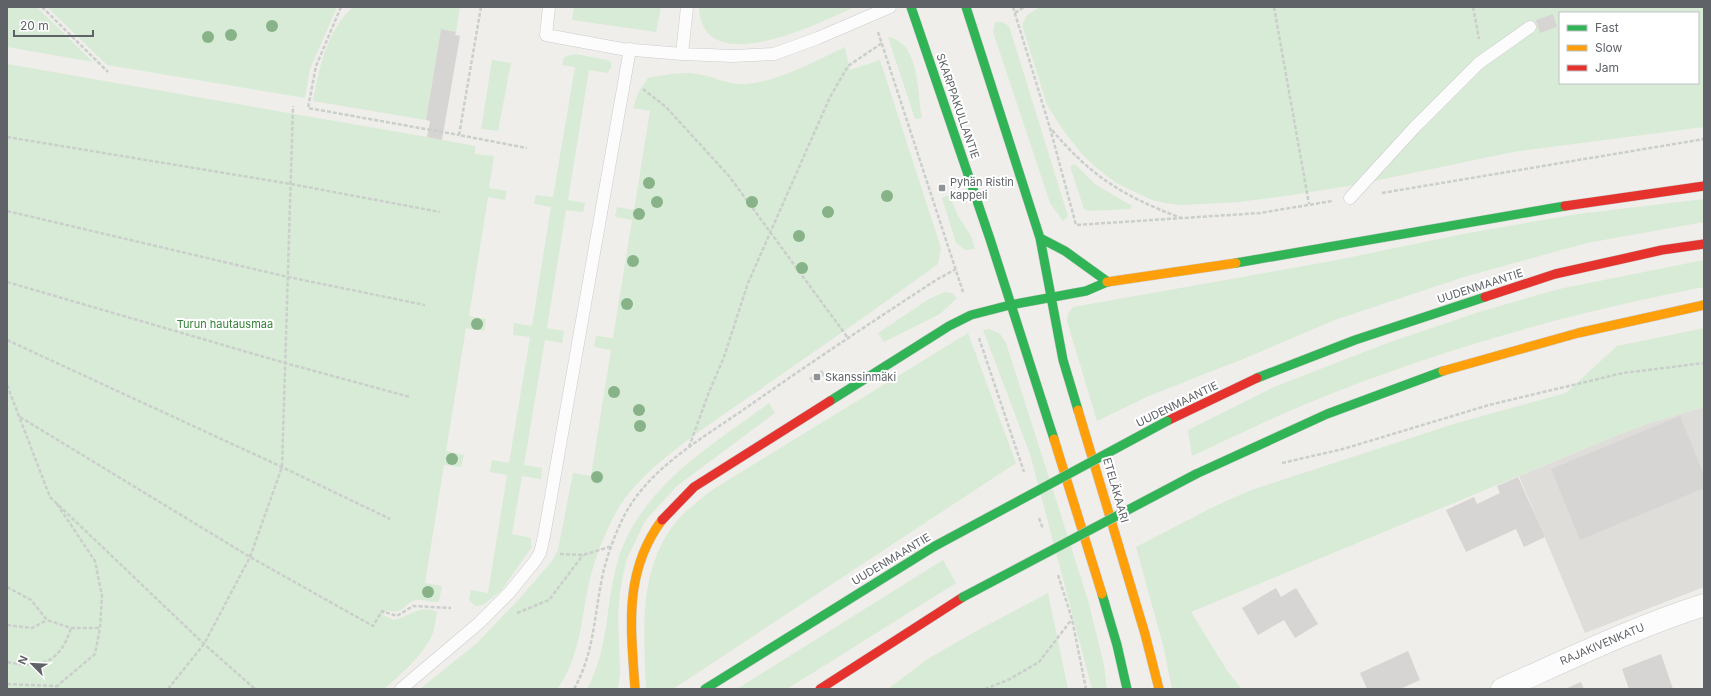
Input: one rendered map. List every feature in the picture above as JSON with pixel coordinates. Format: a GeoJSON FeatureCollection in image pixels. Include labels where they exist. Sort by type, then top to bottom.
{"type":"FeatureCollection","features":[{"type":"Feature","properties":{"kind":"main road","name":"SKARPPAKULLANTIE"},"geometry":{"type":"LineString","coordinates":[[911,7],[986,226],[1010,305]]}},
{"type":"Feature","properties":{"kind":"main road"},"geometry":{"type":"LineString","coordinates":[[966,7],[1040,238],[1050,297]]}},
{"type":"Feature","properties":{"kind":"main road"},"geometry":{"type":"LineString","coordinates":[[635,689],[630,611],[634,575],[646,543],[663,516],[694,487],[949,326],[971,315],[1010,305],[1086,291],[1108,282],[1227,265],[1612,198],[1704,186]]}},
{"type":"Feature","properties":{"kind":"main road"},"geometry":{"type":"LineString","coordinates":[[1040,238],[1065,251],[1108,282]]}},
{"type":"Feature","properties":{"kind":"main road","name":"UUDENMAANTIE"},"geometry":{"type":"LineString","coordinates":[[705,689],[935,546],[1167,421],[1261,376],[1370,334],[1554,274],[1662,250],[1704,244]]}},
{"type":"Feature","properties":{"kind":"main road","name":"ETELÄKAARI"},"geometry":{"type":"LineString","coordinates":[[1050,297],[1063,360],[1145,634],[1159,689]]}},
{"type":"Feature","properties":{"kind":"main road"},"geometry":{"type":"LineString","coordinates":[[1010,305],[1099,584],[1117,645],[1127,689]]}},
{"type":"Feature","properties":{"kind":"main road"},"geometry":{"type":"LineString","coordinates":[[820,689],[963,597],[1196,474],[1298,426],[1373,395],[1479,359],[1564,336],[1704,305]]}},
{"type":"Feature","properties":{"kind":"street","name":"RAJAKIVENKATU"},"geometry":{"type":"LineString","coordinates":[[1502,689],[1663,618],[1704,604]]}},
{"type":"Feature","properties":{"kind":"lane"},"geometry":{"type":"LineString","coordinates":[[549,7],[546,35],[630,49],[682,54],[733,56],[774,54],[818,38],[890,7]]}},
{"type":"Feature","properties":{"kind":"lane"},"geometry":{"type":"LineString","coordinates":[[682,54],[687,7]]}},
{"type":"Feature","properties":{"kind":"lane"},"geometry":{"type":"LineString","coordinates":[[1350,198],[1414,128],[1479,63],[1530,27]]}},
{"type":"Feature","properties":{"kind":"lane"},"geometry":{"type":"LineString","coordinates":[[401,689],[488,614],[529,571],[540,552],[630,49]]}},
{"type":"Feature","properties":{"kind":"path"},"geometry":{"type":"LineString","coordinates":[[42,7],[108,72]]}},
{"type":"Feature","properties":{"kind":"path"},"geometry":{"type":"LineString","coordinates":[[341,7],[316,66],[308,108],[527,148]]}},
{"type":"Feature","properties":{"kind":"path"},"geometry":{"type":"LineString","coordinates":[[459,135],[481,7]]}},
{"type":"Feature","properties":{"kind":"path"},"geometry":{"type":"LineString","coordinates":[[1013,7],[1050,128],[1076,224],[1184,219],[1260,213],[1704,139]]}},
{"type":"Feature","properties":{"kind":"path"},"geometry":{"type":"LineString","coordinates":[[1015,13],[1024,7]]}},
{"type":"Feature","properties":{"kind":"path"},"geometry":{"type":"LineString","coordinates":[[1274,7],[1309,204]]}},
{"type":"Feature","properties":{"kind":"path"},"geometry":{"type":"LineString","coordinates":[[1473,7],[1479,32],[1479,63]]}},
{"type":"Feature","properties":{"kind":"path"},"geometry":{"type":"LineString","coordinates":[[872,15],[956,269]]}},
{"type":"Feature","properties":{"kind":"path"},"geometry":{"type":"LineString","coordinates":[[689,448],[709,392],[724,358],[748,283],[830,97],[848,66],[882,43]]}},
{"type":"Feature","properties":{"kind":"path"},"geometry":{"type":"LineString","coordinates":[[626,76],[671,113],[729,176],[848,338]]}},
{"type":"Feature","properties":{"kind":"path"},"geometry":{"type":"LineString","coordinates":[[168,689],[204,644],[250,557],[282,467],[293,106]]}},
{"type":"Feature","properties":{"kind":"path"},"geometry":{"type":"LineString","coordinates":[[1050,128],[1073,154],[1098,176],[1145,204],[1184,219]]}},
{"type":"Feature","properties":{"kind":"path"},"geometry":{"type":"LineString","coordinates":[[7,137],[291,184],[440,212]]}},
{"type":"Feature","properties":{"kind":"path"},"geometry":{"type":"LineString","coordinates":[[7,212],[288,277],[425,305]]}},
{"type":"Feature","properties":{"kind":"path"},"geometry":{"type":"LineString","coordinates":[[7,282],[285,364],[410,397]]}},
{"type":"Feature","properties":{"kind":"path"},"geometry":{"type":"LineString","coordinates":[[7,340],[282,467],[390,519]]}},
{"type":"Feature","properties":{"kind":"path"},"geometry":{"type":"LineString","coordinates":[[1281,463],[1343,449],[1489,405],[1623,373],[1704,363]]}},
{"type":"Feature","properties":{"kind":"path"},"geometry":{"type":"LineString","coordinates":[[7,385],[50,497],[204,644],[255,689]]}},
{"type":"Feature","properties":{"kind":"path"},"geometry":{"type":"LineString","coordinates":[[20,417],[250,557],[373,626],[382,611],[397,616],[413,606],[451,608]]}},
{"type":"Feature","properties":{"kind":"path"},"geometry":{"type":"LineString","coordinates":[[7,684],[57,686],[95,654],[100,628],[102,596],[95,561],[54,500]]}},
{"type":"Feature","properties":{"kind":"path"},"geometry":{"type":"LineString","coordinates":[[540,552],[583,555],[612,546]]}},
{"type":"Feature","properties":{"kind":"path"},"geometry":{"type":"LineString","coordinates":[[488,614],[520,613],[549,600],[583,555]]}},
{"type":"Feature","properties":{"kind":"path"},"geometry":{"type":"LineString","coordinates":[[7,587],[31,600],[47,620],[70,628],[100,628]]}},
{"type":"Feature","properties":{"kind":"path"},"geometry":{"type":"LineString","coordinates":[[985,689],[1008,680],[1039,662],[1072,619]]}},
{"type":"Feature","properties":{"kind":"path"},"geometry":{"type":"LineString","coordinates":[[7,625],[32,628],[47,620]]}},
{"type":"Feature","properties":{"kind":"path"},"geometry":{"type":"LineString","coordinates":[[7,662],[23,665],[40,664],[56,656],[66,644],[70,628]]}},
{"type":"Feature","properties":{"kind":"path"},"geometry":{"type":"LineString","coordinates":[[57,686],[60,689]]}},
{"type":"Feature","properties":{"kind":"shaded area"},"geometry":{"type":"Polygon","coordinates":[[[1704,407],[1704,587],[1585,633],[1519,476],[1649,423],[1704,407]]]}},
{"type":"Feature","properties":{"kind":"green space"},"geometry":{"type":"Polygon","coordinates":[[[7,7],[37,7],[93,62],[7,47],[7,7]]]}},
{"type":"Feature","properties":{"kind":"green space"},"geometry":{"type":"Polygon","coordinates":[[[47,7],[337,7],[310,69],[305,98],[107,65],[47,7]]]}},
{"type":"Feature","properties":{"kind":"green space"},"geometry":{"type":"Polygon","coordinates":[[[353,7],[460,7],[456,32],[441,29],[426,120],[313,101],[321,63],[330,38],[344,16],[353,7]]]}},
{"type":"Feature","properties":{"kind":"green space"},"geometry":{"type":"Polygon","coordinates":[[[574,7],[661,7],[656,32],[572,20],[574,7]]]}},
{"type":"Feature","properties":{"kind":"green space"},"geometry":{"type":"Polygon","coordinates":[[[699,7],[854,7],[791,34],[765,41],[740,44],[720,41],[705,29],[699,7]]]}},
{"type":"Feature","properties":{"kind":"green space"},"geometry":{"type":"Polygon","coordinates":[[[1040,7],[1704,7],[1704,127],[1513,152],[1355,185],[1285,196],[1239,202],[1181,205],[1165,203],[1152,200],[1116,183],[1081,153],[1063,130],[1047,105],[1022,25],[1027,15],[1040,7]]]}},
{"type":"Feature","properties":{"kind":"green space"},"geometry":{"type":"Polygon","coordinates":[[[995,22],[1002,22],[1009,26],[1068,216],[1063,221],[1050,203],[993,32],[995,22]]]}},
{"type":"Feature","properties":{"kind":"green space"},"geometry":{"type":"Polygon","coordinates":[[[888,37],[898,41],[906,48],[912,58],[922,118],[915,119],[888,37]]]}},
{"type":"Feature","properties":{"kind":"green space"},"geometry":{"type":"Polygon","coordinates":[[[845,47],[850,70],[880,60],[941,248],[938,264],[701,430],[663,460],[631,491],[619,507],[605,534],[591,573],[579,638],[571,665],[557,689],[420,689],[477,643],[521,597],[552,561],[558,550],[573,473],[591,476],[611,350],[594,347],[596,336],[613,338],[632,220],[615,217],[617,207],[634,210],[650,111],[633,108],[639,91],[648,78],[679,73],[703,75],[738,84],[758,82],[796,70],[845,47]]]}},
{"type":"Feature","properties":{"kind":"green space"},"geometry":{"type":"Polygon","coordinates":[[[575,54],[607,60],[611,62],[611,68],[607,73],[589,70],[568,200],[585,203],[583,212],[566,210],[547,328],[564,331],[562,343],[545,340],[524,465],[542,468],[541,479],[522,476],[512,534],[531,538],[531,548],[501,591],[483,605],[475,606],[469,600],[471,590],[488,593],[507,475],[490,472],[492,460],[509,463],[530,337],[513,335],[514,323],[532,326],[551,207],[534,204],[536,195],[553,197],[575,67],[562,65],[564,57],[575,54]]]}},
{"type":"Feature","properties":{"kind":"green space"},"geometry":{"type":"Polygon","coordinates":[[[492,60],[511,63],[498,131],[481,129],[492,60]]]}},
{"type":"Feature","properties":{"kind":"green space","name":"Turun hautausmaa"},"geometry":{"type":"Polygon","coordinates":[[[7,64],[475,146],[475,154],[494,156],[489,188],[507,191],[505,200],[488,197],[469,316],[486,319],[484,331],[466,328],[446,451],[464,455],[461,467],[444,465],[425,583],[442,586],[439,601],[434,602],[416,600],[400,610],[387,610],[383,615],[394,620],[420,610],[431,610],[437,612],[434,630],[430,639],[419,655],[406,670],[384,689],[7,689],[7,64]]]}},
{"type":"Feature","properties":{"kind":"green space"},"geometry":{"type":"Polygon","coordinates":[[[1075,164],[1095,184],[1132,206],[1130,209],[1088,211],[1084,209],[1070,166],[1075,164]]]}},
{"type":"Feature","properties":{"kind":"green space"},"geometry":{"type":"Polygon","coordinates":[[[949,195],[958,216],[971,236],[975,249],[965,250],[956,243],[942,198],[949,195]]]}},
{"type":"Feature","properties":{"kind":"green space"},"geometry":{"type":"Polygon","coordinates":[[[1704,199],[1704,222],[1587,243],[1467,276],[1335,320],[1243,359],[1151,395],[1097,421],[1067,321],[1068,314],[1073,307],[1332,261],[1468,233],[1578,214],[1704,199]]]}},
{"type":"Feature","properties":{"kind":"green space"},"geometry":{"type":"Polygon","coordinates":[[[1704,260],[1704,287],[1658,296],[1566,318],[1520,330],[1430,358],[1385,373],[1303,405],[1192,456],[1188,430],[1274,387],[1390,342],[1479,312],[1559,289],[1704,260]]]}},
{"type":"Feature","properties":{"kind":"green space"},"geometry":{"type":"Polygon","coordinates":[[[945,292],[952,293],[957,298],[940,314],[884,342],[878,333],[929,299],[945,292]]]}},
{"type":"Feature","properties":{"kind":"green space"},"geometry":{"type":"Polygon","coordinates":[[[1704,328],[1704,407],[1649,423],[1608,439],[1191,612],[1228,672],[1242,689],[1172,689],[1164,649],[1136,547],[1213,507],[1251,490],[1457,423],[1566,393],[1617,346],[1704,328]]]}},
{"type":"Feature","properties":{"kind":"green space"},"geometry":{"type":"Polygon","coordinates":[[[990,329],[1000,334],[1006,343],[1088,600],[1104,665],[1107,689],[1092,689],[1030,454],[983,330],[990,329]]]}},
{"type":"Feature","properties":{"kind":"green space"},"geometry":{"type":"Polygon","coordinates":[[[968,333],[1016,463],[673,689],[646,689],[644,626],[648,584],[653,564],[661,545],[681,516],[712,490],[968,333]]]}},
{"type":"Feature","properties":{"kind":"green space"},"geometry":{"type":"Polygon","coordinates":[[[769,403],[775,413],[677,486],[645,521],[626,561],[620,591],[618,615],[620,673],[618,689],[587,689],[600,657],[604,641],[611,590],[619,557],[630,531],[644,509],[681,469],[724,435],[769,403]]]}},
{"type":"Feature","properties":{"kind":"green space"},"geometry":{"type":"Polygon","coordinates":[[[943,560],[956,583],[787,689],[737,689],[943,560]]]}},
{"type":"Feature","properties":{"kind":"green space"},"geometry":{"type":"Polygon","coordinates":[[[1048,593],[1068,689],[888,689],[929,658],[1048,593]]]}},
{"type":"Feature","properties":{"kind":"building"},"geometry":{"type":"Polygon","coordinates":[[[1553,14],[1557,27],[1540,33],[1536,20],[1553,14]]]}},
{"type":"Feature","properties":{"kind":"building"},"geometry":{"type":"Polygon","coordinates":[[[441,29],[456,32],[455,35],[460,36],[442,140],[427,137],[430,121],[426,120],[441,29]]]}},
{"type":"Feature","properties":{"kind":"building"},"geometry":{"type":"Polygon","coordinates":[[[822,370],[825,375],[812,383],[809,378],[822,370]]]}},
{"type":"Feature","properties":{"kind":"building"},"geometry":{"type":"Polygon","coordinates":[[[1680,416],[1704,475],[1704,488],[1580,540],[1551,469],[1680,416]]]}},
{"type":"Feature","properties":{"kind":"building"},"geometry":{"type":"Polygon","coordinates":[[[1518,477],[1545,537],[1524,547],[1516,529],[1466,552],[1446,510],[1474,497],[1477,504],[1500,493],[1497,486],[1518,477]]]}},
{"type":"Feature","properties":{"kind":"building"},"geometry":{"type":"Polygon","coordinates":[[[1276,588],[1281,597],[1296,588],[1318,624],[1295,638],[1284,620],[1258,635],[1242,608],[1276,588]]]}},
{"type":"Feature","properties":{"kind":"building"},"geometry":{"type":"Polygon","coordinates":[[[1408,651],[1420,680],[1400,689],[1367,689],[1360,673],[1408,651]]]}},
{"type":"Feature","properties":{"kind":"building"},"geometry":{"type":"Polygon","coordinates":[[[1661,654],[1673,689],[1629,689],[1622,669],[1661,654]]]}},
{"type":"Feature","properties":{"kind":"building"},"geometry":{"type":"Polygon","coordinates":[[[1581,682],[1584,689],[1565,689],[1581,682]]]}},
{"type":"Feature","properties":{"kind":"traffic: fast"},"geometry":{"type":"LineString","coordinates":[[911,7],[990,239],[1054,439]]}},
{"type":"Feature","properties":{"kind":"traffic: fast"},"geometry":{"type":"LineString","coordinates":[[966,7],[1040,238],[1063,360],[1078,410]]}},
{"type":"Feature","properties":{"kind":"traffic: fast"},"geometry":{"type":"LineString","coordinates":[[1236,263],[1565,206]]}},
{"type":"Feature","properties":{"kind":"traffic: fast"},"geometry":{"type":"LineString","coordinates":[[1040,238],[1065,251],[1108,282]]}},
{"type":"Feature","properties":{"kind":"traffic: fast"},"geometry":{"type":"LineString","coordinates":[[830,401],[949,326],[971,315],[1010,305],[1086,291],[1107,282]]}},
{"type":"Feature","properties":{"kind":"traffic: fast"},"geometry":{"type":"LineString","coordinates":[[1257,378],[1355,340],[1485,297]]}},
{"type":"Feature","properties":{"kind":"traffic: fast"},"geometry":{"type":"LineString","coordinates":[[1196,474],[1327,414],[1443,371]]}},
{"type":"Feature","properties":{"kind":"traffic: fast"},"geometry":{"type":"LineString","coordinates":[[935,546],[1167,421]]}},
{"type":"Feature","properties":{"kind":"traffic: fast"},"geometry":{"type":"LineString","coordinates":[[963,597],[1196,474]]}},
{"type":"Feature","properties":{"kind":"traffic: fast"},"geometry":{"type":"LineString","coordinates":[[705,689],[935,546]]}},
{"type":"Feature","properties":{"kind":"traffic: fast"},"geometry":{"type":"LineString","coordinates":[[1102,594],[1117,645],[1127,689]]}},
{"type":"Feature","properties":{"kind":"traffic: slow"},"geometry":{"type":"LineString","coordinates":[[1107,282],[1236,263]]}},
{"type":"Feature","properties":{"kind":"traffic: slow"},"geometry":{"type":"LineString","coordinates":[[1443,371],[1578,333],[1704,305]]}},
{"type":"Feature","properties":{"kind":"traffic: slow"},"geometry":{"type":"LineString","coordinates":[[1078,410],[1145,634],[1159,689]]}},
{"type":"Feature","properties":{"kind":"traffic: slow"},"geometry":{"type":"LineString","coordinates":[[1054,439],[1102,594]]}},
{"type":"Feature","properties":{"kind":"traffic: slow"},"geometry":{"type":"LineString","coordinates":[[635,689],[632,644],[632,601],[635,580],[649,540],[662,520]]}},
{"type":"Feature","properties":{"kind":"traffic: jam"},"geometry":{"type":"LineString","coordinates":[[1565,206],[1704,186]]}},
{"type":"Feature","properties":{"kind":"traffic: jam"},"geometry":{"type":"LineString","coordinates":[[1485,297],[1555,274],[1662,250],[1704,244]]}},
{"type":"Feature","properties":{"kind":"traffic: jam"},"geometry":{"type":"LineString","coordinates":[[1167,421],[1257,378]]}},
{"type":"Feature","properties":{"kind":"traffic: jam"},"geometry":{"type":"LineString","coordinates":[[662,520],[694,487],[830,401]]}},
{"type":"Feature","properties":{"kind":"traffic: jam"},"geometry":{"type":"LineString","coordinates":[[820,689],[963,597]]}},
{"type":"Feature","properties":{"kind":"place","name":"Pyhän Ristin kappeli"},"geometry":{"type":"Point","coordinates":[942,188]}},
{"type":"Feature","properties":{"kind":"place","name":"Skanssinmäki"},"geometry":{"type":"Point","coordinates":[817,377]}}]}
